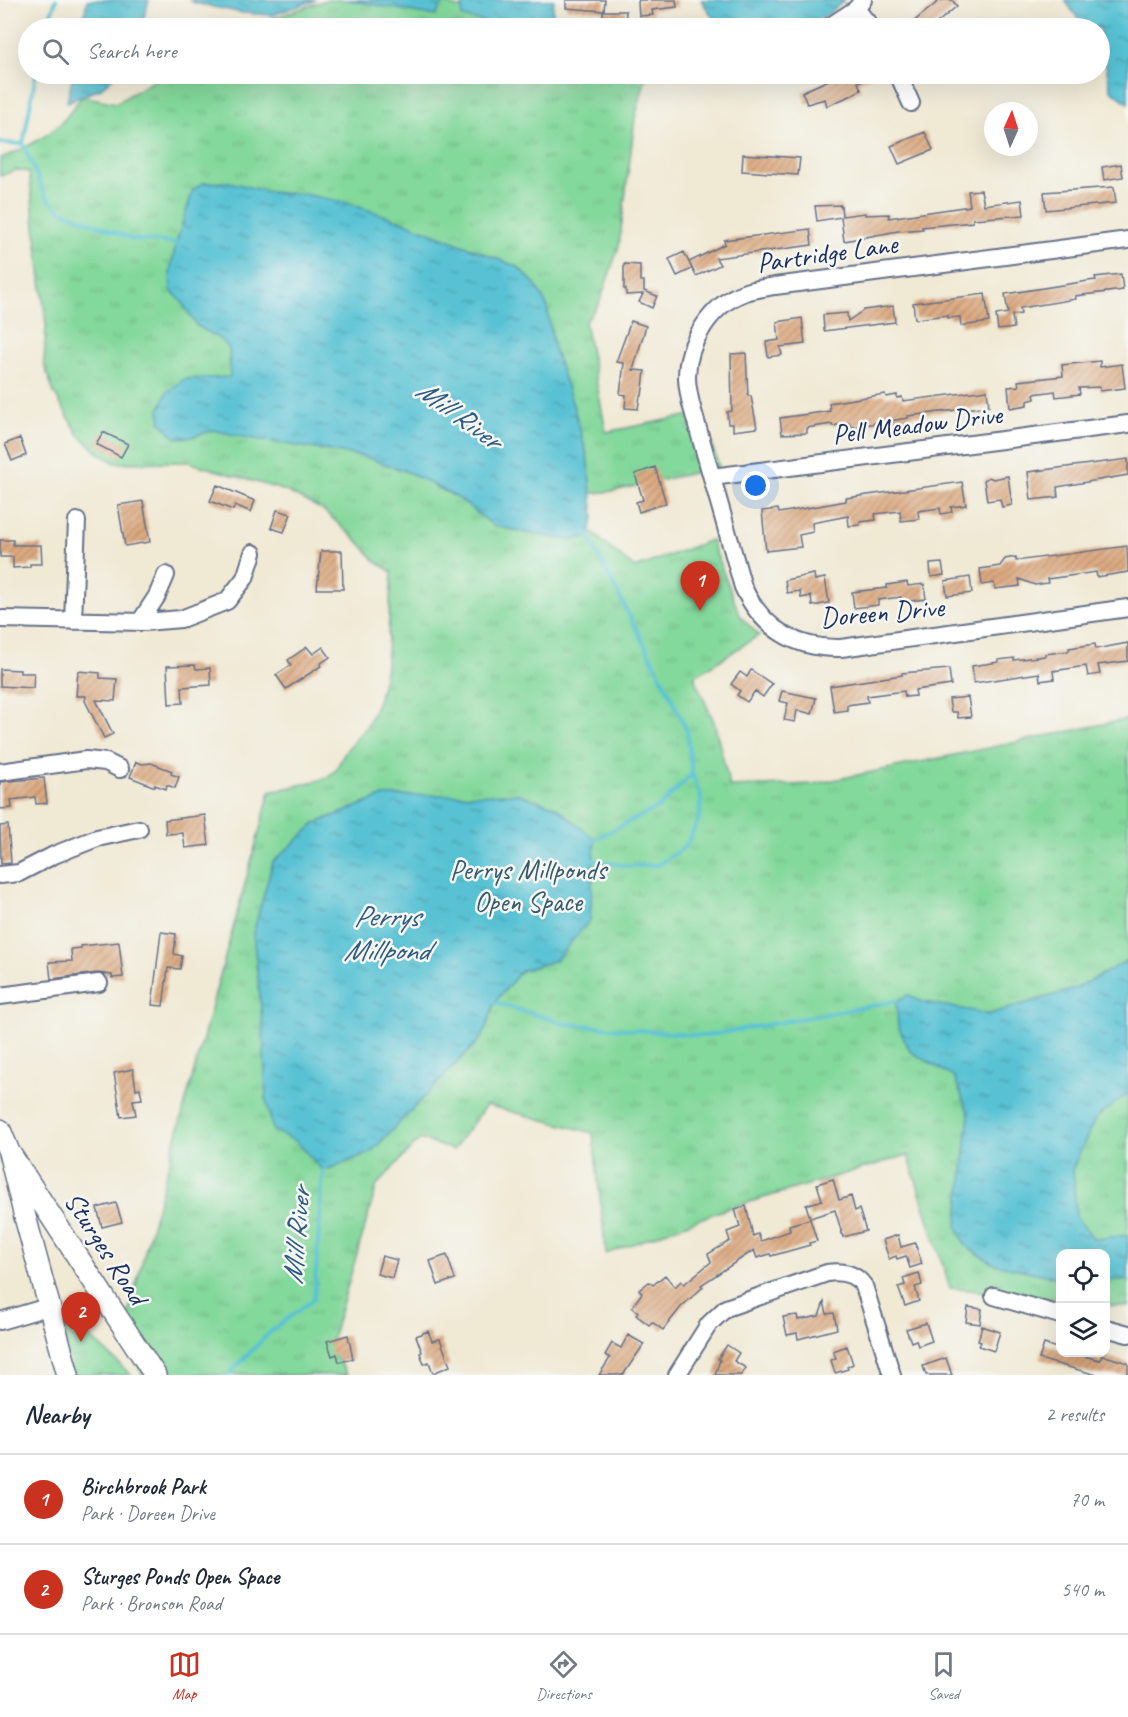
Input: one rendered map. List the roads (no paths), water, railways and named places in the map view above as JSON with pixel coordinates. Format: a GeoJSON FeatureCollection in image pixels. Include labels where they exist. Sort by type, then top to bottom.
{"type":"FeatureCollection","features":[{"type":"Feature","properties":{"kind":"main road"},"geometry":{"type":"LineString","coordinates":[[0,1130],[9,1152],[68,1375]]}},
{"type":"Feature","properties":{"kind":"main road","name":"Sturges Road"},"geometry":{"type":"LineString","coordinates":[[9,1152],[155,1375]]}},
{"type":"Feature","properties":{"kind":"street"},"geometry":{"type":"LineString","coordinates":[[841,18],[859,5]]}},
{"type":"Feature","properties":{"kind":"street"},"geometry":{"type":"LineString","coordinates":[[902,84],[911,103]]}},
{"type":"Feature","properties":{"kind":"street","name":"Partridge Lane"},"geometry":{"type":"LineString","coordinates":[[712,477],[691,404],[687,378],[688,365],[701,330],[719,308],[733,297],[751,290],[775,286],[1128,240]]}},
{"type":"Feature","properties":{"kind":"street","name":"Pell Meadow Drive"},"geometry":{"type":"LineString","coordinates":[[712,477],[1128,424]]}},
{"type":"Feature","properties":{"kind":"street","name":"Doreen Drive"},"geometry":{"type":"LineString","coordinates":[[712,477],[743,587],[749,600],[779,632],[811,646],[841,648],[1128,608]]}},
{"type":"Feature","properties":{"kind":"street"},"geometry":{"type":"LineString","coordinates":[[73,621],[77,521]]}},
{"type":"Feature","properties":{"kind":"street"},"geometry":{"type":"LineString","coordinates":[[0,619],[140,622],[181,619],[227,602],[245,578],[253,553]]}},
{"type":"Feature","properties":{"kind":"street"},"geometry":{"type":"LineString","coordinates":[[140,622],[166,575]]}},
{"type":"Feature","properties":{"kind":"street"},"geometry":{"type":"LineString","coordinates":[[0,772],[86,760],[106,762],[120,769]]}},
{"type":"Feature","properties":{"kind":"street"},"geometry":{"type":"LineString","coordinates":[[0,875],[19,873],[54,855],[97,838],[139,829]]}},
{"type":"Feature","properties":{"kind":"street"},"geometry":{"type":"LineString","coordinates":[[0,996],[99,983]]}},
{"type":"Feature","properties":{"kind":"street"},"geometry":{"type":"LineString","coordinates":[[677,1375],[709,1324],[726,1308],[826,1273],[836,1272],[853,1276],[864,1286],[892,1375]]}},
{"type":"Feature","properties":{"kind":"street"},"geometry":{"type":"LineString","coordinates":[[994,1296],[1056,1314]]}},
{"type":"Feature","properties":{"kind":"street"},"geometry":{"type":"LineString","coordinates":[[0,1321],[51,1306]]}},
{"type":"Feature","properties":{"kind":"street"},"geometry":{"type":"LineString","coordinates":[[1110,1329],[1128,1334]]}},
{"type":"Feature","properties":{"kind":"water"},"geometry":{"type":"Polygon","coordinates":[[[87,0],[149,0],[144,18],[84,18],[87,0]]]}},
{"type":"Feature","properties":{"kind":"water"},"geometry":{"type":"Polygon","coordinates":[[[190,0],[316,0],[272,15],[243,13],[190,0]]]}},
{"type":"Feature","properties":{"kind":"water"},"geometry":{"type":"Polygon","coordinates":[[[348,0],[444,0],[436,16],[348,0]]]}},
{"type":"Feature","properties":{"kind":"water"},"geometry":{"type":"Polygon","coordinates":[[[465,0],[554,0],[553,18],[467,18],[462,17],[462,6],[465,0]]]}},
{"type":"Feature","properties":{"kind":"water"},"geometry":{"type":"Polygon","coordinates":[[[701,0],[844,0],[832,12],[822,18],[713,18],[701,0]]]}},
{"type":"Feature","properties":{"kind":"water"},"geometry":{"type":"Polygon","coordinates":[[[1065,0],[1128,0],[1128,103],[1111,90],[1110,18],[1077,18],[1065,0]]]}},
{"type":"Feature","properties":{"kind":"water"},"geometry":{"type":"Polygon","coordinates":[[[71,84],[106,84],[100,89],[67,102],[71,84]]]}},
{"type":"Feature","properties":{"kind":"water"},"geometry":{"type":"Polygon","coordinates":[[[229,182],[268,192],[303,194],[347,203],[407,223],[518,267],[536,285],[547,306],[554,348],[587,455],[594,517],[589,536],[572,540],[494,526],[458,498],[410,473],[366,457],[213,430],[192,437],[176,438],[161,423],[159,410],[167,392],[185,379],[230,377],[229,348],[220,339],[196,325],[182,302],[171,290],[170,273],[176,243],[193,190],[203,183],[229,182]]]}},
{"type":"Feature","properties":{"kind":"water","name":"Perrys Millpond"},"geometry":{"type":"Polygon","coordinates":[[[519,794],[556,807],[595,839],[590,920],[556,960],[521,971],[495,1002],[483,1036],[370,1153],[323,1171],[297,1142],[273,1130],[266,1100],[263,1027],[253,933],[273,862],[316,823],[384,796],[519,794]]]}},
{"type":"Feature","properties":{"kind":"water"},"geometry":{"type":"Polygon","coordinates":[[[1128,960],[1128,1093],[1095,1119],[1073,1168],[1076,1217],[1094,1239],[1128,1235],[1128,1280],[1110,1280],[1110,1249],[1056,1249],[1056,1277],[994,1264],[966,1246],[957,1227],[969,1114],[954,1077],[910,1051],[898,1026],[896,1001],[908,995],[923,1002],[990,1014],[1077,988],[1128,960]]]}},
{"type":"Feature","properties":{"kind":"waterway","name":"Mill River"},"geometry":{"type":"LineString","coordinates":[[50,18],[56,0]]}},
{"type":"Feature","properties":{"kind":"waterway","name":"Mill River"},"geometry":{"type":"LineString","coordinates":[[34,84],[23,144],[45,195],[58,209],[132,239],[176,243],[180,246]]}},
{"type":"Feature","properties":{"kind":"waterway"},"geometry":{"type":"LineString","coordinates":[[0,143],[23,144]]}},
{"type":"Feature","properties":{"kind":"waterway","name":"Mill River"},"geometry":{"type":"LineString","coordinates":[[587,534],[687,731],[692,774],[659,807],[595,839],[592,843]]}},
{"type":"Feature","properties":{"kind":"waterway"},"geometry":{"type":"LineString","coordinates":[[591,861],[629,866],[658,865],[686,846],[699,819],[701,797],[692,774]]}},
{"type":"Feature","properties":{"kind":"waterway"},"geometry":{"type":"LineString","coordinates":[[490,1001],[566,1024],[705,1036],[896,1001]]}},
{"type":"Feature","properties":{"kind":"waterway","name":"Mill River"},"geometry":{"type":"LineString","coordinates":[[228,1375],[272,1330],[314,1299],[325,1167]]}},
{"type":"Feature","properties":{"kind":"place","name":"Birchbrook Park"},"geometry":{"type":"Point","coordinates":[700,611]}},
{"type":"Feature","properties":{"kind":"place","name":"Sturges Ponds Open Space"},"geometry":{"type":"Point","coordinates":[81,1342]}},
{"type":"Feature","properties":{"kind":"park label","name":"Perrys Millponds Open Space"},"geometry":{"type":"Point","coordinates":[528,885]}}]}
